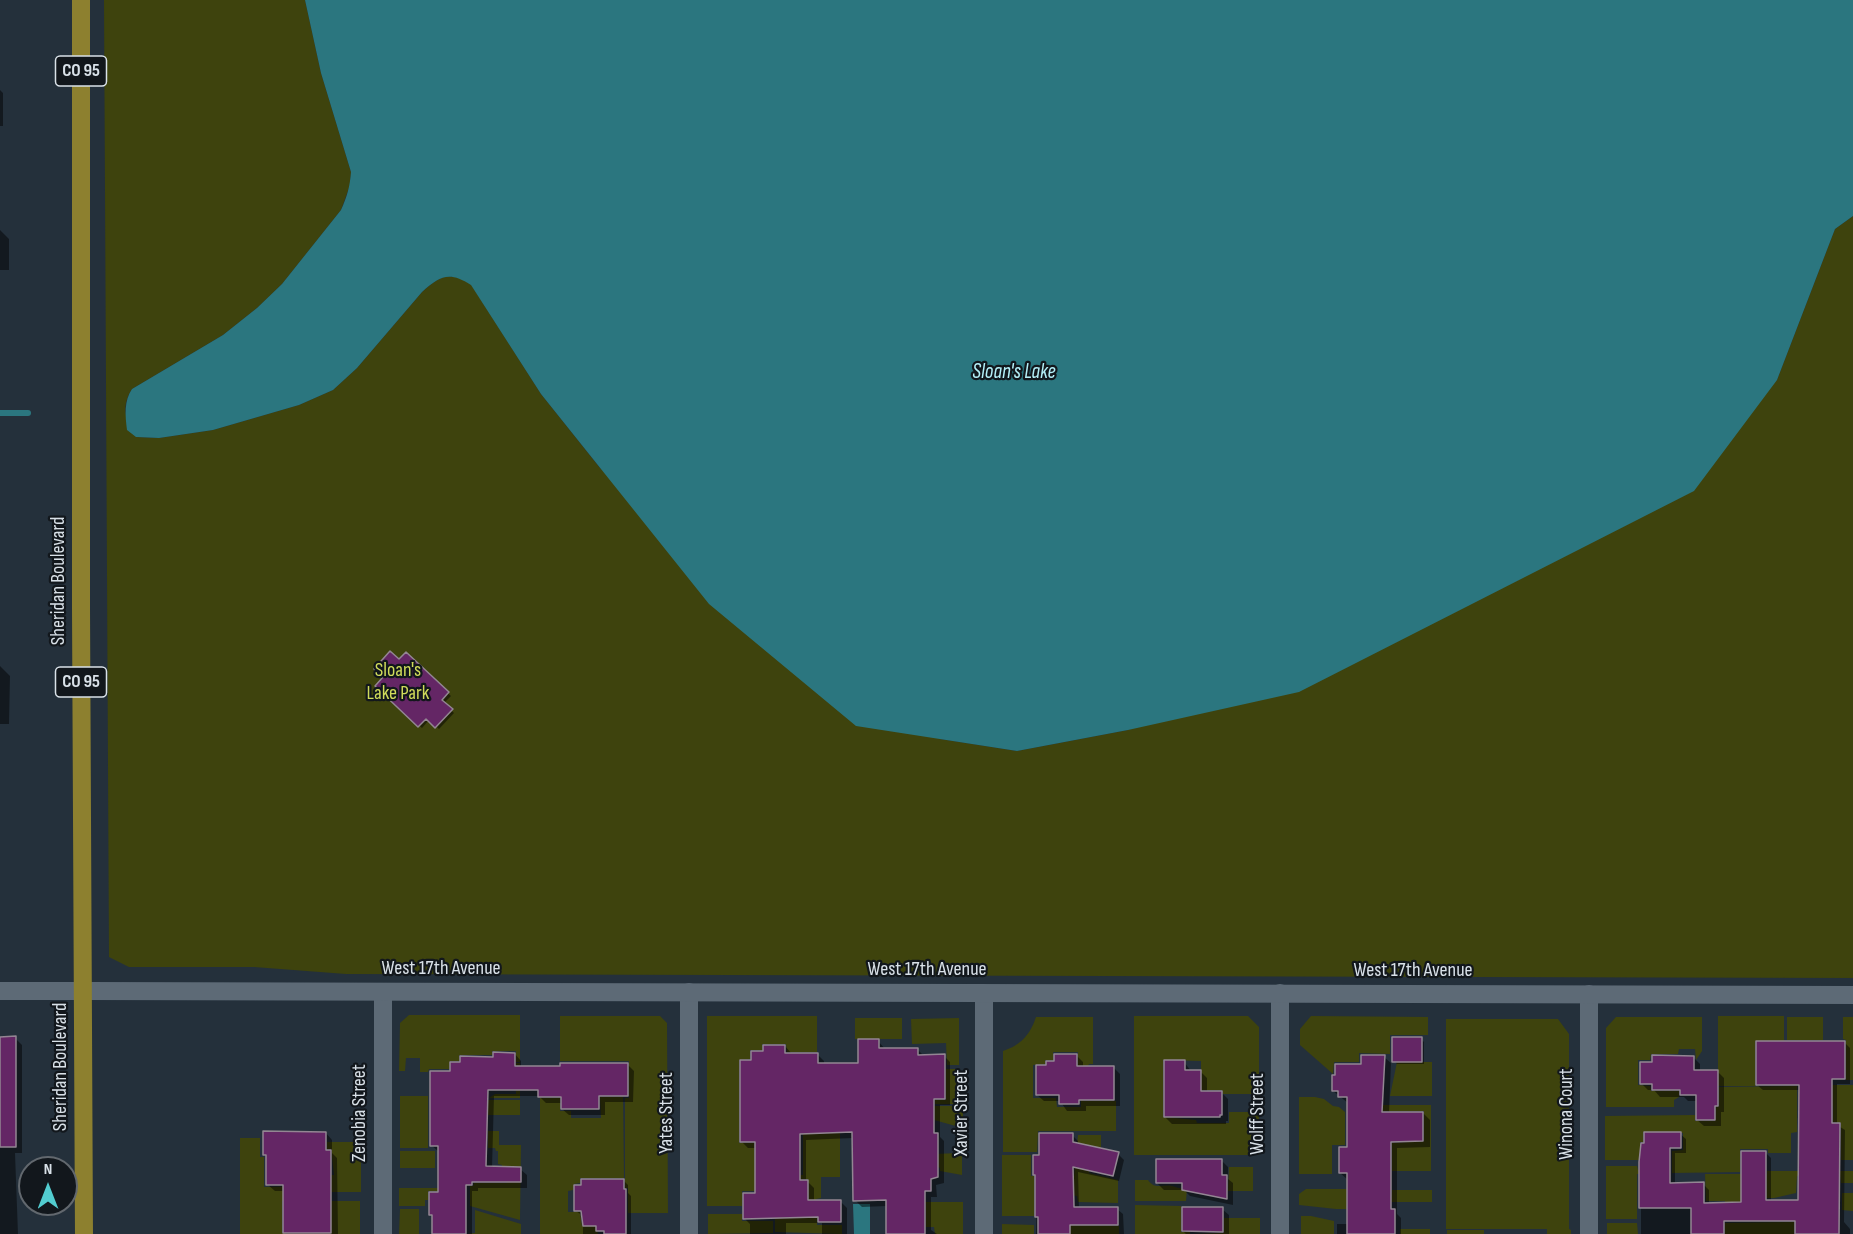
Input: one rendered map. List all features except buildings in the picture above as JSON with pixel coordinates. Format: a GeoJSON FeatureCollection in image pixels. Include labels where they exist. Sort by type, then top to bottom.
{"type":"FeatureCollection","features":[{"type":"Feature","properties":{"kind":"main road","name":"Sheridan Boulevard"},"geometry":{"type":"LineString","coordinates":[[81,0],[84,1234]]}},
{"type":"Feature","properties":{"kind":"street","name":"West 17th Avenue"},"geometry":{"type":"LineString","coordinates":[[0,991],[1853,995]]}},
{"type":"Feature","properties":{"kind":"street","name":"Zenobia Street"},"geometry":{"type":"LineString","coordinates":[[382,992],[382,1234]]}},
{"type":"Feature","properties":{"kind":"street","name":"Yates Street"},"geometry":{"type":"LineString","coordinates":[[689,992],[689,1234]]}},
{"type":"Feature","properties":{"kind":"street","name":"Xavier Street"},"geometry":{"type":"LineString","coordinates":[[984,993],[984,1234]]}},
{"type":"Feature","properties":{"kind":"street","name":"Wolff Street"},"geometry":{"type":"LineString","coordinates":[[1280,993],[1280,1234]]}},
{"type":"Feature","properties":{"kind":"street","name":"Winona Court"},"geometry":{"type":"LineString","coordinates":[[1589,994],[1589,1234]]}},
{"type":"Feature","properties":{"kind":"green space","name":"Sloan's Lake Park"},"geometry":{"type":"Polygon","coordinates":[[[104,0],[305,0],[321,73],[351,172],[350,185],[341,210],[282,284],[257,308],[223,335],[132,389],[125,408],[129,425],[136,437],[159,438],[213,430],[299,405],[333,390],[357,368],[422,292],[434,282],[445,277],[463,280],[471,284],[541,394],[600,468],[940,739],[1017,751],[1128,730],[1777,380],[1835,229],[1853,216],[1853,978],[346,974],[254,967],[129,967],[109,957],[104,0]]]}},
{"type":"Feature","properties":{"kind":"green space"},"geometry":{"type":"Polygon","coordinates":[[[409,1015],[520,1015],[520,1062],[516,1062],[516,1051],[492,1051],[492,1055],[459,1055],[459,1061],[450,1061],[449,1069],[429,1069],[428,1072],[420,1072],[420,1058],[406,1058],[405,1071],[399,1071],[400,1023],[409,1015]]]}},
{"type":"Feature","properties":{"kind":"green space"},"geometry":{"type":"Polygon","coordinates":[[[560,1016],[660,1016],[667,1023],[668,1213],[628,1213],[628,1188],[625,1188],[625,1098],[629,1098],[629,1061],[560,1061],[560,1016]]]}},
{"type":"Feature","properties":{"kind":"green space"},"geometry":{"type":"Polygon","coordinates":[[[707,1016],[817,1016],[817,1052],[787,1052],[786,1044],[762,1044],[762,1050],[750,1050],[750,1059],[739,1060],[739,1143],[754,1143],[755,1175],[761,1175],[761,1191],[742,1191],[742,1206],[707,1206],[707,1016]]]}},
{"type":"Feature","properties":{"kind":"green space"},"geometry":{"type":"Polygon","coordinates":[[[1134,1016],[1248,1016],[1259,1027],[1259,1094],[1223,1094],[1222,1090],[1201,1090],[1201,1061],[1163,1060],[1163,1117],[1196,1120],[1197,1123],[1229,1123],[1229,1112],[1259,1112],[1259,1155],[1134,1155],[1134,1016]]]}},
{"type":"Feature","properties":{"kind":"green space"},"geometry":{"type":"Polygon","coordinates":[[[1311,1016],[1428,1017],[1428,1035],[1390,1035],[1390,1054],[1359,1053],[1359,1062],[1334,1062],[1333,1074],[1300,1045],[1300,1029],[1311,1016]]]}},
{"type":"Feature","properties":{"kind":"green space"},"geometry":{"type":"Polygon","coordinates":[[[1718,1016],[1784,1016],[1784,1041],[1755,1041],[1755,1086],[1718,1086],[1718,1016]]]}},
{"type":"Feature","properties":{"kind":"green space"},"geometry":{"type":"Polygon","coordinates":[[[1036,1017],[1093,1017],[1093,1064],[1078,1066],[1078,1052],[1053,1052],[1053,1060],[1045,1060],[1045,1064],[1033,1065],[1033,1098],[1056,1098],[1057,1107],[1081,1107],[1081,1098],[1084,1101],[1116,1101],[1116,1131],[1038,1131],[1037,1152],[1003,1152],[1003,1051],[1015,1046],[1024,1038],[1036,1017]]]}},
{"type":"Feature","properties":{"kind":"green space"},"geometry":{"type":"Polygon","coordinates":[[[1616,1017],[1702,1017],[1702,1051],[1696,1060],[1695,1049],[1679,1049],[1678,1054],[1651,1054],[1650,1060],[1638,1060],[1638,1085],[1650,1086],[1651,1091],[1679,1091],[1679,1097],[1674,1100],[1674,1107],[1606,1107],[1606,1028],[1616,1017]]]}},
{"type":"Feature","properties":{"kind":"green space"},"geometry":{"type":"Polygon","coordinates":[[[1787,1017],[1823,1017],[1823,1040],[1787,1040],[1787,1017]]]}},
{"type":"Feature","properties":{"kind":"green space"},"geometry":{"type":"Polygon","coordinates":[[[1843,1017],[1853,1017],[1853,1080],[1846,1080],[1846,1040],[1843,1039],[1843,1017]]]}},
{"type":"Feature","properties":{"kind":"green space"},"geometry":{"type":"Polygon","coordinates":[[[855,1018],[902,1018],[902,1039],[855,1039],[855,1018]]]}},
{"type":"Feature","properties":{"kind":"green space"},"geometry":{"type":"Polygon","coordinates":[[[959,1018],[959,1065],[947,1065],[946,1043],[912,1044],[911,1019],[959,1018]]]}},
{"type":"Feature","properties":{"kind":"green space"},"geometry":{"type":"Polygon","coordinates":[[[1446,1019],[1558,1019],[1569,1034],[1569,1229],[1571,1234],[1547,1234],[1547,1229],[1446,1229],[1446,1019]]]}},
{"type":"Feature","properties":{"kind":"green space"},"geometry":{"type":"Polygon","coordinates":[[[1397,1062],[1432,1062],[1432,1096],[1390,1096],[1397,1062]]]}},
{"type":"Feature","properties":{"kind":"green space"},"geometry":{"type":"Polygon","coordinates":[[[516,1063],[520,1063],[520,1098],[489,1098],[495,1094],[516,1094],[516,1063]]]}},
{"type":"Feature","properties":{"kind":"green space"},"geometry":{"type":"Polygon","coordinates":[[[946,1069],[959,1069],[959,1104],[935,1104],[935,1100],[946,1100],[946,1069]]]}},
{"type":"Feature","properties":{"kind":"green space"},"geometry":{"type":"Polygon","coordinates":[[[1798,1085],[1853,1085],[1853,1160],[1841,1160],[1841,1123],[1833,1122],[1833,1106],[1798,1105],[1798,1085]]]}},
{"type":"Feature","properties":{"kind":"green space"},"geometry":{"type":"Polygon","coordinates":[[[1797,1086],[1797,1132],[1791,1133],[1791,1153],[1768,1153],[1768,1149],[1740,1149],[1740,1172],[1672,1173],[1672,1151],[1683,1150],[1683,1133],[1643,1132],[1643,1142],[1640,1142],[1640,1160],[1605,1160],[1605,1116],[1695,1115],[1695,1121],[1715,1121],[1716,1107],[1719,1106],[1719,1087],[1797,1086]]]}},
{"type":"Feature","properties":{"kind":"green space"},"geometry":{"type":"Polygon","coordinates":[[[400,1096],[428,1096],[428,1148],[400,1148],[400,1096]]]}},
{"type":"Feature","properties":{"kind":"green space"},"geometry":{"type":"Polygon","coordinates":[[[600,1097],[623,1097],[624,1178],[580,1178],[580,1183],[574,1184],[573,1190],[568,1191],[568,1212],[580,1212],[582,1226],[596,1226],[598,1234],[540,1234],[540,1098],[560,1098],[560,1111],[571,1111],[571,1118],[601,1118],[600,1097]]]}},
{"type":"Feature","properties":{"kind":"green space"},"geometry":{"type":"Polygon","coordinates":[[[1299,1097],[1324,1099],[1345,1112],[1345,1145],[1332,1145],[1332,1174],[1299,1174],[1299,1097]]]}},
{"type":"Feature","properties":{"kind":"green space"},"geometry":{"type":"Polygon","coordinates":[[[487,1100],[520,1100],[520,1115],[487,1115],[487,1100]]]}},
{"type":"Feature","properties":{"kind":"green space"},"geometry":{"type":"Polygon","coordinates":[[[1383,1105],[1431,1105],[1431,1171],[1392,1171],[1392,1143],[1424,1141],[1424,1111],[1347,1111],[1347,1109],[1383,1109],[1383,1105]]]}},
{"type":"Feature","properties":{"kind":"green space"},"geometry":{"type":"Polygon","coordinates":[[[932,1106],[963,1106],[963,1128],[934,1120],[932,1106]]]}},
{"type":"Feature","properties":{"kind":"green space"},"geometry":{"type":"Polygon","coordinates":[[[488,1131],[499,1131],[499,1145],[521,1145],[520,1220],[470,1206],[470,1186],[474,1183],[507,1183],[507,1173],[502,1173],[502,1165],[498,1164],[498,1151],[495,1148],[488,1148],[488,1131]]]}},
{"type":"Feature","properties":{"kind":"green space"},"geometry":{"type":"Polygon","coordinates":[[[815,1132],[840,1132],[840,1177],[821,1177],[821,1198],[816,1199],[816,1207],[809,1207],[808,1179],[762,1179],[762,1175],[803,1175],[803,1134],[815,1134],[815,1132]]]}},
{"type":"Feature","properties":{"kind":"green space"},"geometry":{"type":"Polygon","coordinates":[[[1078,1135],[1101,1135],[1101,1148],[1095,1147],[1089,1173],[1118,1180],[1118,1203],[1078,1202],[1077,1196],[1070,1195],[1070,1177],[1074,1176],[1078,1135]]]}},
{"type":"Feature","properties":{"kind":"green space"},"geometry":{"type":"Polygon","coordinates":[[[240,1138],[260,1138],[260,1157],[264,1157],[264,1187],[327,1186],[327,1180],[331,1180],[331,1175],[334,1175],[331,1149],[327,1149],[327,1142],[361,1142],[361,1192],[313,1192],[282,1201],[282,1233],[331,1233],[331,1201],[360,1201],[360,1234],[240,1234],[240,1138]]]}},
{"type":"Feature","properties":{"kind":"green space"},"geometry":{"type":"Polygon","coordinates":[[[400,1151],[435,1151],[435,1168],[400,1168],[400,1151]]]}},
{"type":"Feature","properties":{"kind":"green space"},"geometry":{"type":"Polygon","coordinates":[[[962,1153],[962,1175],[940,1171],[940,1168],[932,1164],[932,1154],[962,1153]]]}},
{"type":"Feature","properties":{"kind":"green space"},"geometry":{"type":"Polygon","coordinates":[[[1002,1155],[1031,1155],[1031,1176],[1034,1176],[1034,1216],[1002,1216],[1002,1155]]]}},
{"type":"Feature","properties":{"kind":"green space"},"geometry":{"type":"Polygon","coordinates":[[[1606,1166],[1637,1166],[1638,1170],[1670,1170],[1670,1174],[1637,1174],[1637,1219],[1606,1219],[1606,1166]]]}},
{"type":"Feature","properties":{"kind":"green space"},"geometry":{"type":"Polygon","coordinates":[[[1229,1167],[1253,1167],[1253,1191],[1228,1191],[1229,1167]]]}},
{"type":"Feature","properties":{"kind":"green space"},"geometry":{"type":"Polygon","coordinates":[[[1767,1171],[1853,1171],[1853,1183],[1841,1183],[1840,1176],[1797,1176],[1796,1193],[1774,1198],[1744,1198],[1744,1221],[1725,1221],[1725,1201],[1706,1201],[1705,1174],[1767,1174],[1767,1171]]]}},
{"type":"Feature","properties":{"kind":"green space"},"geometry":{"type":"Polygon","coordinates":[[[1135,1180],[1148,1180],[1156,1186],[1187,1189],[1186,1201],[1135,1201],[1135,1180]]]}},
{"type":"Feature","properties":{"kind":"green space"},"geometry":{"type":"Polygon","coordinates":[[[399,1188],[443,1188],[443,1191],[428,1191],[425,1206],[399,1206],[399,1188]]]}},
{"type":"Feature","properties":{"kind":"green space"},"geometry":{"type":"Polygon","coordinates":[[[1306,1189],[1347,1189],[1347,1198],[1391,1198],[1392,1190],[1432,1190],[1432,1202],[1371,1202],[1356,1209],[1299,1205],[1299,1194],[1306,1189]]]}},
{"type":"Feature","properties":{"kind":"green space"},"geometry":{"type":"Polygon","coordinates":[[[1842,1193],[1853,1193],[1853,1211],[1842,1210],[1842,1193]]]}},
{"type":"Feature","properties":{"kind":"green space"},"geometry":{"type":"Polygon","coordinates":[[[887,1202],[963,1202],[963,1234],[935,1234],[934,1227],[926,1227],[926,1204],[887,1205],[887,1202]]]}},
{"type":"Feature","properties":{"kind":"green space"},"geometry":{"type":"Polygon","coordinates":[[[1135,1205],[1181,1206],[1181,1232],[1190,1232],[1190,1234],[1135,1234],[1135,1205]]]}},
{"type":"Feature","properties":{"kind":"green space"},"geometry":{"type":"Polygon","coordinates":[[[400,1209],[419,1209],[419,1234],[399,1234],[400,1209]]]}},
{"type":"Feature","properties":{"kind":"green space"},"geometry":{"type":"Polygon","coordinates":[[[475,1210],[521,1224],[521,1234],[468,1234],[475,1233],[475,1210]]]}},
{"type":"Feature","properties":{"kind":"green space"},"geometry":{"type":"Polygon","coordinates":[[[809,1211],[817,1211],[817,1225],[842,1225],[842,1234],[775,1232],[775,1218],[809,1218],[809,1211]]]}},
{"type":"Feature","properties":{"kind":"green space"},"geometry":{"type":"Polygon","coordinates":[[[708,1214],[742,1214],[742,1221],[773,1221],[773,1233],[708,1234],[708,1214]]]}},
{"type":"Feature","properties":{"kind":"green space"},"geometry":{"type":"Polygon","coordinates":[[[1301,1216],[1334,1221],[1334,1234],[1301,1234],[1301,1216]]]}},
{"type":"Feature","properties":{"kind":"green space"},"geometry":{"type":"Polygon","coordinates":[[[1224,1218],[1260,1218],[1260,1234],[1192,1234],[1224,1233],[1224,1218]]]}},
{"type":"Feature","properties":{"kind":"green space"},"geometry":{"type":"Polygon","coordinates":[[[1794,1222],[1794,1234],[1725,1234],[1725,1223],[1794,1222]]]}},
{"type":"Feature","properties":{"kind":"green space"},"geometry":{"type":"Polygon","coordinates":[[[1607,1223],[1637,1223],[1638,1234],[1607,1234],[1607,1223]]]}},
{"type":"Feature","properties":{"kind":"green space"},"geometry":{"type":"Polygon","coordinates":[[[1002,1224],[1034,1225],[1034,1234],[1002,1234],[1002,1224]]]}},
{"type":"Feature","properties":{"kind":"green space"},"geometry":{"type":"Polygon","coordinates":[[[1070,1225],[1119,1226],[1119,1234],[1070,1234],[1070,1225]]]}},
{"type":"Feature","properties":{"kind":"green space"},"geometry":{"type":"Polygon","coordinates":[[[1400,1229],[1430,1229],[1430,1234],[1400,1234],[1400,1229]]]}},
{"type":"Feature","properties":{"kind":"green space"},"geometry":{"type":"Polygon","coordinates":[[[1447,1230],[1484,1230],[1484,1234],[1447,1234],[1447,1230]]]}},
{"type":"Feature","properties":{"kind":"water","name":"Sloan's Lake"},"geometry":{"type":"Polygon","coordinates":[[[305,0],[1853,0],[1853,216],[1835,229],[1777,380],[1694,491],[1299,692],[1128,730],[1017,751],[856,726],[709,604],[541,394],[471,285],[457,278],[440,279],[422,292],[357,368],[333,390],[299,405],[213,430],[159,438],[136,437],[127,430],[126,408],[132,389],[223,335],[257,308],[282,284],[341,210],[347,196],[351,172],[321,73],[305,0]]]}},
{"type":"Feature","properties":{"kind":"water"},"geometry":{"type":"Polygon","coordinates":[[[853,1204],[870,1204],[870,1234],[854,1234],[853,1204]]]}},
{"type":"Feature","properties":{"kind":"waterway"},"geometry":{"type":"LineString","coordinates":[[0,413],[28,413]]}}]}
